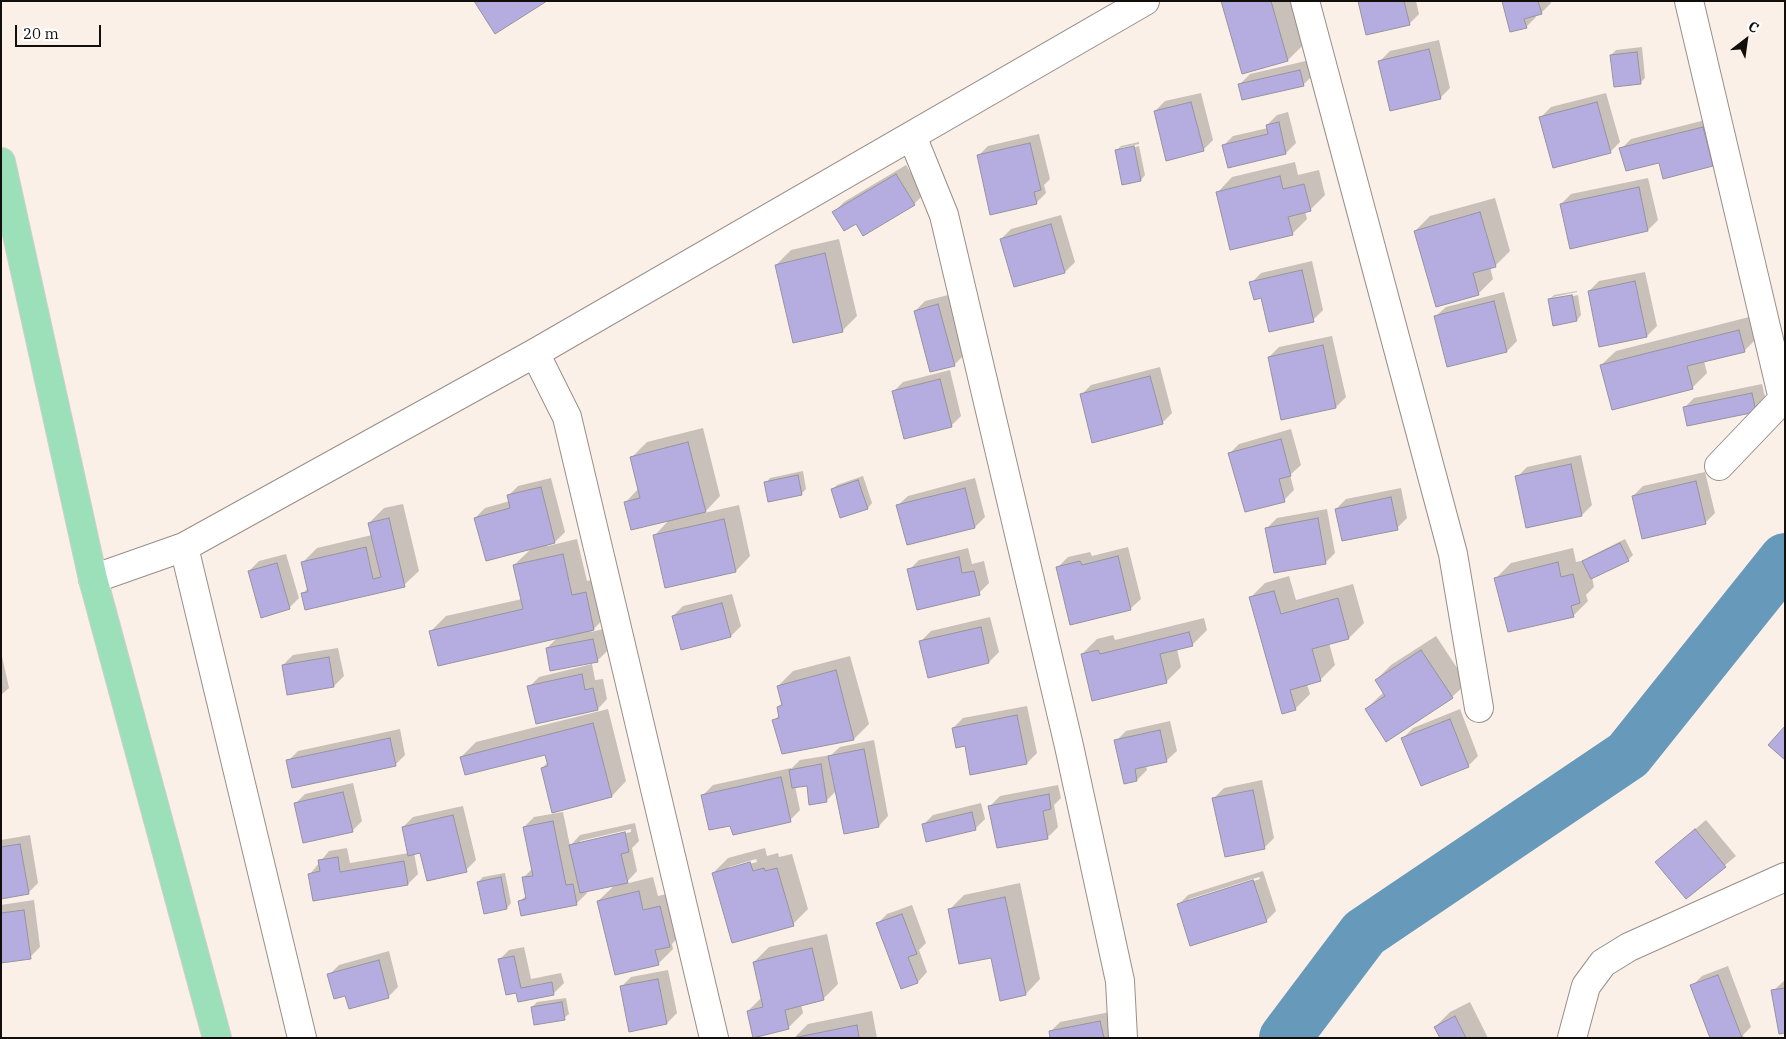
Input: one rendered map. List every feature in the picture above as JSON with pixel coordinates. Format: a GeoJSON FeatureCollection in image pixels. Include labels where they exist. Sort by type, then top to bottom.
{"type":"FeatureCollection","features":[{"type":"Feature","properties":{"kind":"main road"},"geometry":{"type":"LineString","coordinates":[[1,162],[93,579],[217,1038]]}},
{"type":"Feature","properties":{"kind":"street"},"geometry":{"type":"LineString","coordinates":[[93,579],[184,546],[535,353],[1145,1]]}},
{"type":"Feature","properties":{"kind":"street"},"geometry":{"type":"LineString","coordinates":[[1305,1],[1453,554],[1479,708]]}},
{"type":"Feature","properties":{"kind":"street"},"geometry":{"type":"LineString","coordinates":[[1689,1],[1783,399],[1719,466]]}},
{"type":"Feature","properties":{"kind":"street"},"geometry":{"type":"LineString","coordinates":[[912,136],[944,215],[1071,755],[1120,981],[1123,1038]]}},
{"type":"Feature","properties":{"kind":"street"},"geometry":{"type":"LineString","coordinates":[[535,353],[567,417],[714,1038]]}},
{"type":"Feature","properties":{"kind":"street"},"geometry":{"type":"LineString","coordinates":[[184,546],[302,1038]]}},
{"type":"Feature","properties":{"kind":"street"},"geometry":{"type":"LineString","coordinates":[[1572,1038],[1586,986],[1603,963],[1629,947],[1785,877]]}},
{"type":"Feature","properties":{"kind":"building"},"geometry":{"type":"Polygon","coordinates":[[[474,1],[547,1],[495,34],[474,1]]]}},
{"type":"Feature","properties":{"kind":"building"},"geometry":{"type":"Polygon","coordinates":[[[1221,1],[1271,1],[1288,61],[1242,74],[1221,1]]]}},
{"type":"Feature","properties":{"kind":"building"},"geometry":{"type":"Polygon","coordinates":[[[1358,1],[1404,1],[1410,25],[1366,35],[1358,1]]]}},
{"type":"Feature","properties":{"kind":"building"},"geometry":{"type":"Polygon","coordinates":[[[1502,1],[1538,1],[1542,14],[1524,19],[1527,28],[1510,32],[1502,1]]]}},
{"type":"Feature","properties":{"kind":"building"},"geometry":{"type":"Polygon","coordinates":[[[1429,49],[1441,99],[1390,111],[1378,61],[1429,49]]]}},
{"type":"Feature","properties":{"kind":"building"},"geometry":{"type":"Polygon","coordinates":[[[1637,52],[1641,84],[1614,87],[1610,55],[1637,52]]]}},
{"type":"Feature","properties":{"kind":"building"},"geometry":{"type":"Polygon","coordinates":[[[1300,70],[1304,86],[1242,100],[1238,84],[1300,70]]]}},
{"type":"Feature","properties":{"kind":"building"},"geometry":{"type":"Polygon","coordinates":[[[1191,102],[1204,151],[1166,161],[1154,111],[1191,102]]]}},
{"type":"Feature","properties":{"kind":"building"},"geometry":{"type":"Polygon","coordinates":[[[1597,102],[1611,153],[1553,168],[1539,117],[1597,102]]]}},
{"type":"Feature","properties":{"kind":"building"},"geometry":{"type":"Polygon","coordinates":[[[1279,122],[1286,154],[1228,168],[1222,145],[1268,134],[1266,125],[1279,122]]]}},
{"type":"Feature","properties":{"kind":"building"},"geometry":{"type":"Polygon","coordinates":[[[1703,127],[1713,166],[1663,179],[1659,163],[1626,171],[1619,148],[1703,127]]]}},
{"type":"Feature","properties":{"kind":"building"},"geometry":{"type":"Polygon","coordinates":[[[1030,143],[1041,190],[1034,192],[1037,204],[990,215],[977,155],[1030,143]]]}},
{"type":"Feature","properties":{"kind":"building"},"geometry":{"type":"Polygon","coordinates":[[[1134,146],[1141,181],[1122,185],[1115,150],[1134,146]]]}},
{"type":"Feature","properties":{"kind":"building"},"geometry":{"type":"Polygon","coordinates":[[[896,174],[915,205],[863,236],[856,224],[844,231],[832,212],[896,174]]]}},
{"type":"Feature","properties":{"kind":"building"},"geometry":{"type":"Polygon","coordinates":[[[1280,176],[1283,189],[1304,184],[1311,211],[1288,217],[1293,235],[1230,250],[1216,192],[1280,176]]]}},
{"type":"Feature","properties":{"kind":"building"},"geometry":{"type":"Polygon","coordinates":[[[1639,187],[1648,231],[1570,249],[1560,204],[1639,187]]]}},
{"type":"Feature","properties":{"kind":"building"},"geometry":{"type":"Polygon","coordinates":[[[1480,212],[1496,267],[1473,273],[1479,295],[1436,307],[1414,231],[1480,212]]]}},
{"type":"Feature","properties":{"kind":"building"},"geometry":{"type":"Polygon","coordinates":[[[1051,224],[1065,273],[1014,287],[1000,239],[1051,224]]]}},
{"type":"Feature","properties":{"kind":"building"},"geometry":{"type":"Polygon","coordinates":[[[825,253],[843,332],[793,343],[775,265],[825,253]]]}},
{"type":"Feature","properties":{"kind":"building"},"geometry":{"type":"Polygon","coordinates":[[[1302,270],[1314,322],[1269,332],[1261,298],[1254,300],[1249,282],[1302,270]]]}},
{"type":"Feature","properties":{"kind":"building"},"geometry":{"type":"Polygon","coordinates":[[[1635,281],[1647,337],[1599,347],[1588,291],[1635,281]]]}},
{"type":"Feature","properties":{"kind":"building"},"geometry":{"type":"Polygon","coordinates":[[[1572,295],[1577,321],[1553,326],[1548,299],[1572,295]]]}},
{"type":"Feature","properties":{"kind":"building"},"geometry":{"type":"Polygon","coordinates":[[[1494,301],[1507,352],[1447,367],[1434,316],[1494,301]]]}},
{"type":"Feature","properties":{"kind":"building"},"geometry":{"type":"Polygon","coordinates":[[[938,304],[955,366],[930,372],[914,311],[938,304]]]}},
{"type":"Feature","properties":{"kind":"building"},"geometry":{"type":"Polygon","coordinates":[[[1739,330],[1745,352],[1687,366],[1693,389],[1612,410],[1600,365],[1739,330]]]}},
{"type":"Feature","properties":{"kind":"building"},"geometry":{"type":"Polygon","coordinates":[[[1323,345],[1336,408],[1281,420],[1268,357],[1323,345]]]}},
{"type":"Feature","properties":{"kind":"building"},"geometry":{"type":"Polygon","coordinates":[[[1150,376],[1163,424],[1092,443],[1080,394],[1150,376]]]}},
{"type":"Feature","properties":{"kind":"building"},"geometry":{"type":"Polygon","coordinates":[[[940,379],[952,427],[904,439],[892,391],[940,379]]]}},
{"type":"Feature","properties":{"kind":"building"},"geometry":{"type":"Polygon","coordinates":[[[1752,393],[1756,412],[1687,426],[1683,407],[1752,393]]]}},
{"type":"Feature","properties":{"kind":"building"},"geometry":{"type":"Polygon","coordinates":[[[1281,439],[1291,476],[1279,479],[1285,502],[1245,512],[1228,453],[1281,439]]]}},
{"type":"Feature","properties":{"kind":"building"},"geometry":{"type":"Polygon","coordinates":[[[688,442],[706,512],[631,530],[624,502],[640,498],[630,457],[688,442]]]}},
{"type":"Feature","properties":{"kind":"building"},"geometry":{"type":"Polygon","coordinates":[[[1571,464],[1582,516],[1526,528],[1515,476],[1571,464]]]}},
{"type":"Feature","properties":{"kind":"building"},"geometry":{"type":"Polygon","coordinates":[[[798,475],[802,495],[768,502],[764,482],[798,475]]]}},
{"type":"Feature","properties":{"kind":"building"},"geometry":{"type":"Polygon","coordinates":[[[858,480],[868,509],[840,518],[831,489],[858,480]]]}},
{"type":"Feature","properties":{"kind":"building"},"geometry":{"type":"Polygon","coordinates":[[[1696,481],[1706,524],[1642,539],[1632,496],[1696,481]]]}},
{"type":"Feature","properties":{"kind":"building"},"geometry":{"type":"Polygon","coordinates":[[[541,487],[555,543],[486,561],[474,518],[510,508],[507,495],[541,487]]]}},
{"type":"Feature","properties":{"kind":"building"},"geometry":{"type":"Polygon","coordinates":[[[965,488],[975,528],[907,545],[896,505],[965,488]]]}},
{"type":"Feature","properties":{"kind":"building"},"geometry":{"type":"Polygon","coordinates":[[[1391,497],[1398,530],[1342,541],[1335,509],[1391,497]]]}},
{"type":"Feature","properties":{"kind":"building"},"geometry":{"type":"Polygon","coordinates":[[[389,518],[405,587],[305,610],[301,593],[308,592],[301,562],[366,547],[373,579],[381,577],[368,523],[389,518]]]}},
{"type":"Feature","properties":{"kind":"building"},"geometry":{"type":"Polygon","coordinates":[[[1318,518],[1326,564],[1274,573],[1265,528],[1318,518]]]}},
{"type":"Feature","properties":{"kind":"building"},"geometry":{"type":"Polygon","coordinates":[[[724,519],[736,572],[665,588],[653,535],[724,519]]]}},
{"type":"Feature","properties":{"kind":"building"},"geometry":{"type":"Polygon","coordinates":[[[1620,543],[1629,561],[1591,579],[1582,561],[1620,543]]]}},
{"type":"Feature","properties":{"kind":"building"},"geometry":{"type":"Polygon","coordinates":[[[563,554],[572,595],[586,592],[594,630],[438,666],[429,631],[523,609],[513,565],[563,554]]]}},
{"type":"Feature","properties":{"kind":"building"},"geometry":{"type":"Polygon","coordinates":[[[1118,556],[1131,610],[1070,625],[1056,567],[1080,561],[1082,565],[1118,556]]]}},
{"type":"Feature","properties":{"kind":"building"},"geometry":{"type":"Polygon","coordinates":[[[959,557],[962,573],[974,571],[980,595],[917,610],[907,569],[959,557]]]}},
{"type":"Feature","properties":{"kind":"building"},"geometry":{"type":"Polygon","coordinates":[[[1558,562],[1561,577],[1573,574],[1580,603],[1571,606],[1574,617],[1508,632],[1494,578],[1558,562]]]}},
{"type":"Feature","properties":{"kind":"building"},"geometry":{"type":"Polygon","coordinates":[[[277,563],[290,609],[261,618],[248,571],[277,563]]]}},
{"type":"Feature","properties":{"kind":"building"},"geometry":{"type":"Polygon","coordinates":[[[1274,591],[1281,614],[1338,598],[1349,639],[1312,649],[1321,681],[1290,690],[1296,710],[1282,714],[1249,597],[1274,591]]]}},
{"type":"Feature","properties":{"kind":"building"},"geometry":{"type":"Polygon","coordinates":[[[722,603],[731,637],[681,650],[672,616],[722,603]]]}},
{"type":"Feature","properties":{"kind":"building"},"geometry":{"type":"Polygon","coordinates":[[[981,627],[989,663],[928,678],[919,641],[981,627]]]}},
{"type":"Feature","properties":{"kind":"building"},"geometry":{"type":"Polygon","coordinates":[[[1189,632],[1193,646],[1160,654],[1167,683],[1092,701],[1081,654],[1098,650],[1100,654],[1189,632]]]}},
{"type":"Feature","properties":{"kind":"building"},"geometry":{"type":"Polygon","coordinates":[[[593,639],[598,662],[550,671],[546,648],[593,639]]]}},
{"type":"Feature","properties":{"kind":"building"},"geometry":{"type":"Polygon","coordinates":[[[1421,650],[1453,698],[1386,742],[1365,709],[1385,696],[1375,680],[1421,650]]]}},
{"type":"Feature","properties":{"kind":"building"},"geometry":{"type":"Polygon","coordinates":[[[329,657],[334,687],[287,695],[282,665],[329,657]]]}},
{"type":"Feature","properties":{"kind":"building"},"geometry":{"type":"Polygon","coordinates":[[[836,670],[854,740],[782,754],[772,720],[779,718],[777,707],[782,705],[777,686],[836,670]]]}},
{"type":"Feature","properties":{"kind":"building"},"geometry":{"type":"Polygon","coordinates":[[[582,674],[585,690],[593,688],[598,710],[536,724],[527,686],[582,674]]]}},
{"type":"Feature","properties":{"kind":"building"},"geometry":{"type":"Polygon","coordinates":[[[1017,715],[1027,764],[970,775],[965,746],[956,748],[952,728],[1017,715]]]}},
{"type":"Feature","properties":{"kind":"building"},"geometry":{"type":"Polygon","coordinates":[[[1450,719],[1469,767],[1421,786],[1401,738],[1450,719]]]}},
{"type":"Feature","properties":{"kind":"building"},"geometry":{"type":"Polygon","coordinates":[[[593,723],[612,797],[552,813],[541,768],[548,766],[545,755],[465,775],[460,757],[593,723]]]}},
{"type":"Feature","properties":{"kind":"building"},"geometry":{"type":"Polygon","coordinates":[[[1785,726],[1785,760],[1768,745],[1785,726]]]}},
{"type":"Feature","properties":{"kind":"building"},"geometry":{"type":"Polygon","coordinates":[[[1160,730],[1167,762],[1135,769],[1137,781],[1124,784],[1114,740],[1160,730]]]}},
{"type":"Feature","properties":{"kind":"building"},"geometry":{"type":"Polygon","coordinates":[[[390,738],[396,766],[292,788],[286,760],[390,738]]]}},
{"type":"Feature","properties":{"kind":"building"},"geometry":{"type":"Polygon","coordinates":[[[864,749],[879,827],[844,834],[828,756],[864,749]]]}},
{"type":"Feature","properties":{"kind":"building"},"geometry":{"type":"Polygon","coordinates":[[[821,764],[827,802],[809,805],[807,786],[792,788],[789,770],[821,764]]]}},
{"type":"Feature","properties":{"kind":"building"},"geometry":{"type":"Polygon","coordinates":[[[781,777],[791,822],[733,835],[730,826],[709,830],[701,795],[781,777]]]}},
{"type":"Feature","properties":{"kind":"building"},"geometry":{"type":"Polygon","coordinates":[[[1253,790],[1265,849],[1225,857],[1212,798],[1253,790]]]}},
{"type":"Feature","properties":{"kind":"building"},"geometry":{"type":"Polygon","coordinates":[[[343,792],[353,832],[303,843],[294,803],[343,792]]]}},
{"type":"Feature","properties":{"kind":"building"},"geometry":{"type":"Polygon","coordinates":[[[1049,794],[1051,809],[1043,811],[1048,839],[997,848],[988,806],[1049,794]]]}},
{"type":"Feature","properties":{"kind":"building"},"geometry":{"type":"Polygon","coordinates":[[[972,812],[976,830],[926,842],[922,824],[972,812]]]}},
{"type":"Feature","properties":{"kind":"building"},"geometry":{"type":"Polygon","coordinates":[[[453,815],[467,872],[427,881],[420,853],[408,856],[402,827],[453,815]]]}},
{"type":"Feature","properties":{"kind":"building"},"geometry":{"type":"Polygon","coordinates":[[[553,821],[566,885],[573,884],[577,905],[521,916],[518,901],[526,899],[522,877],[533,876],[523,827],[553,821]]]}},
{"type":"Feature","properties":{"kind":"building"},"geometry":{"type":"Polygon","coordinates":[[[1695,829],[1726,867],[1686,899],[1655,862],[1695,829]]]}},
{"type":"Feature","properties":{"kind":"building"},"geometry":{"type":"Polygon","coordinates":[[[625,832],[629,852],[621,854],[628,883],[580,893],[569,845],[625,832]]]}},
{"type":"Feature","properties":{"kind":"building"},"geometry":{"type":"Polygon","coordinates":[[[20,844],[29,894],[1,899],[1,847],[20,844]]]}},
{"type":"Feature","properties":{"kind":"building"},"geometry":{"type":"Polygon","coordinates":[[[338,857],[340,872],[404,861],[408,885],[313,901],[308,874],[320,871],[318,860],[338,857]]]}},
{"type":"Feature","properties":{"kind":"building"},"geometry":{"type":"Polygon","coordinates":[[[750,862],[753,871],[764,868],[765,871],[777,868],[794,926],[732,943],[712,873],[750,862]]]}},
{"type":"Feature","properties":{"kind":"building"},"geometry":{"type":"Polygon","coordinates":[[[501,877],[507,909],[484,914],[477,882],[501,877]]]}},
{"type":"Feature","properties":{"kind":"building"},"geometry":{"type":"Polygon","coordinates":[[[1253,880],[1267,922],[1190,946],[1177,904],[1253,880]]]}},
{"type":"Feature","properties":{"kind":"building"},"geometry":{"type":"Polygon","coordinates":[[[639,891],[643,910],[660,906],[670,947],[655,950],[659,965],[615,975],[597,901],[639,891]]]}},
{"type":"Feature","properties":{"kind":"building"},"geometry":{"type":"Polygon","coordinates":[[[1005,897],[1026,995],[1000,1001],[991,958],[959,964],[948,909],[1005,897]]]}},
{"type":"Feature","properties":{"kind":"building"},"geometry":{"type":"Polygon","coordinates":[[[24,910],[31,959],[1,963],[1,913],[24,910]]]}},
{"type":"Feature","properties":{"kind":"building"},"geometry":{"type":"Polygon","coordinates":[[[902,914],[917,954],[908,957],[918,983],[901,989],[876,923],[902,914]]]}},
{"type":"Feature","properties":{"kind":"building"},"geometry":{"type":"Polygon","coordinates":[[[812,948],[824,1000],[785,1010],[789,1029],[753,1038],[747,1011],[763,1007],[753,962],[812,948]]]}},
{"type":"Feature","properties":{"kind":"building"},"geometry":{"type":"Polygon","coordinates":[[[514,956],[521,988],[552,982],[554,995],[518,1002],[516,993],[506,995],[498,959],[514,956]]]}},
{"type":"Feature","properties":{"kind":"building"},"geometry":{"type":"Polygon","coordinates":[[[379,960],[389,998],[349,1009],[345,996],[334,999],[327,974],[379,960]]]}},
{"type":"Feature","properties":{"kind":"building"},"geometry":{"type":"Polygon","coordinates":[[[1718,975],[1742,1038],[1710,1038],[1690,985],[1718,975]]]}},
{"type":"Feature","properties":{"kind":"building"},"geometry":{"type":"Polygon","coordinates":[[[658,979],[667,1024],[629,1032],[620,986],[658,979]]]}},
{"type":"Feature","properties":{"kind":"building"},"geometry":{"type":"Polygon","coordinates":[[[1785,988],[1785,1033],[1779,1034],[1771,990],[1785,988]]]}},
{"type":"Feature","properties":{"kind":"building"},"geometry":{"type":"Polygon","coordinates":[[[562,1002],[565,1020],[534,1025],[531,1007],[562,1002]]]}},
{"type":"Feature","properties":{"kind":"building"},"geometry":{"type":"Polygon","coordinates":[[[1455,1016],[1466,1038],[1440,1038],[1434,1027],[1455,1016]]]}},
{"type":"Feature","properties":{"kind":"building"},"geometry":{"type":"Polygon","coordinates":[[[1100,1021],[1104,1038],[1050,1038],[1049,1031],[1100,1021]]]}},
{"type":"Feature","properties":{"kind":"building"},"geometry":{"type":"Polygon","coordinates":[[[857,1025],[859,1038],[793,1038],[857,1025]]]}},
{"type":"Feature","properties":{"kind":"waterway"},"geometry":{"type":"LineString","coordinates":[[1285,1038],[1364,933],[1628,755],[1785,559]]}}]}
